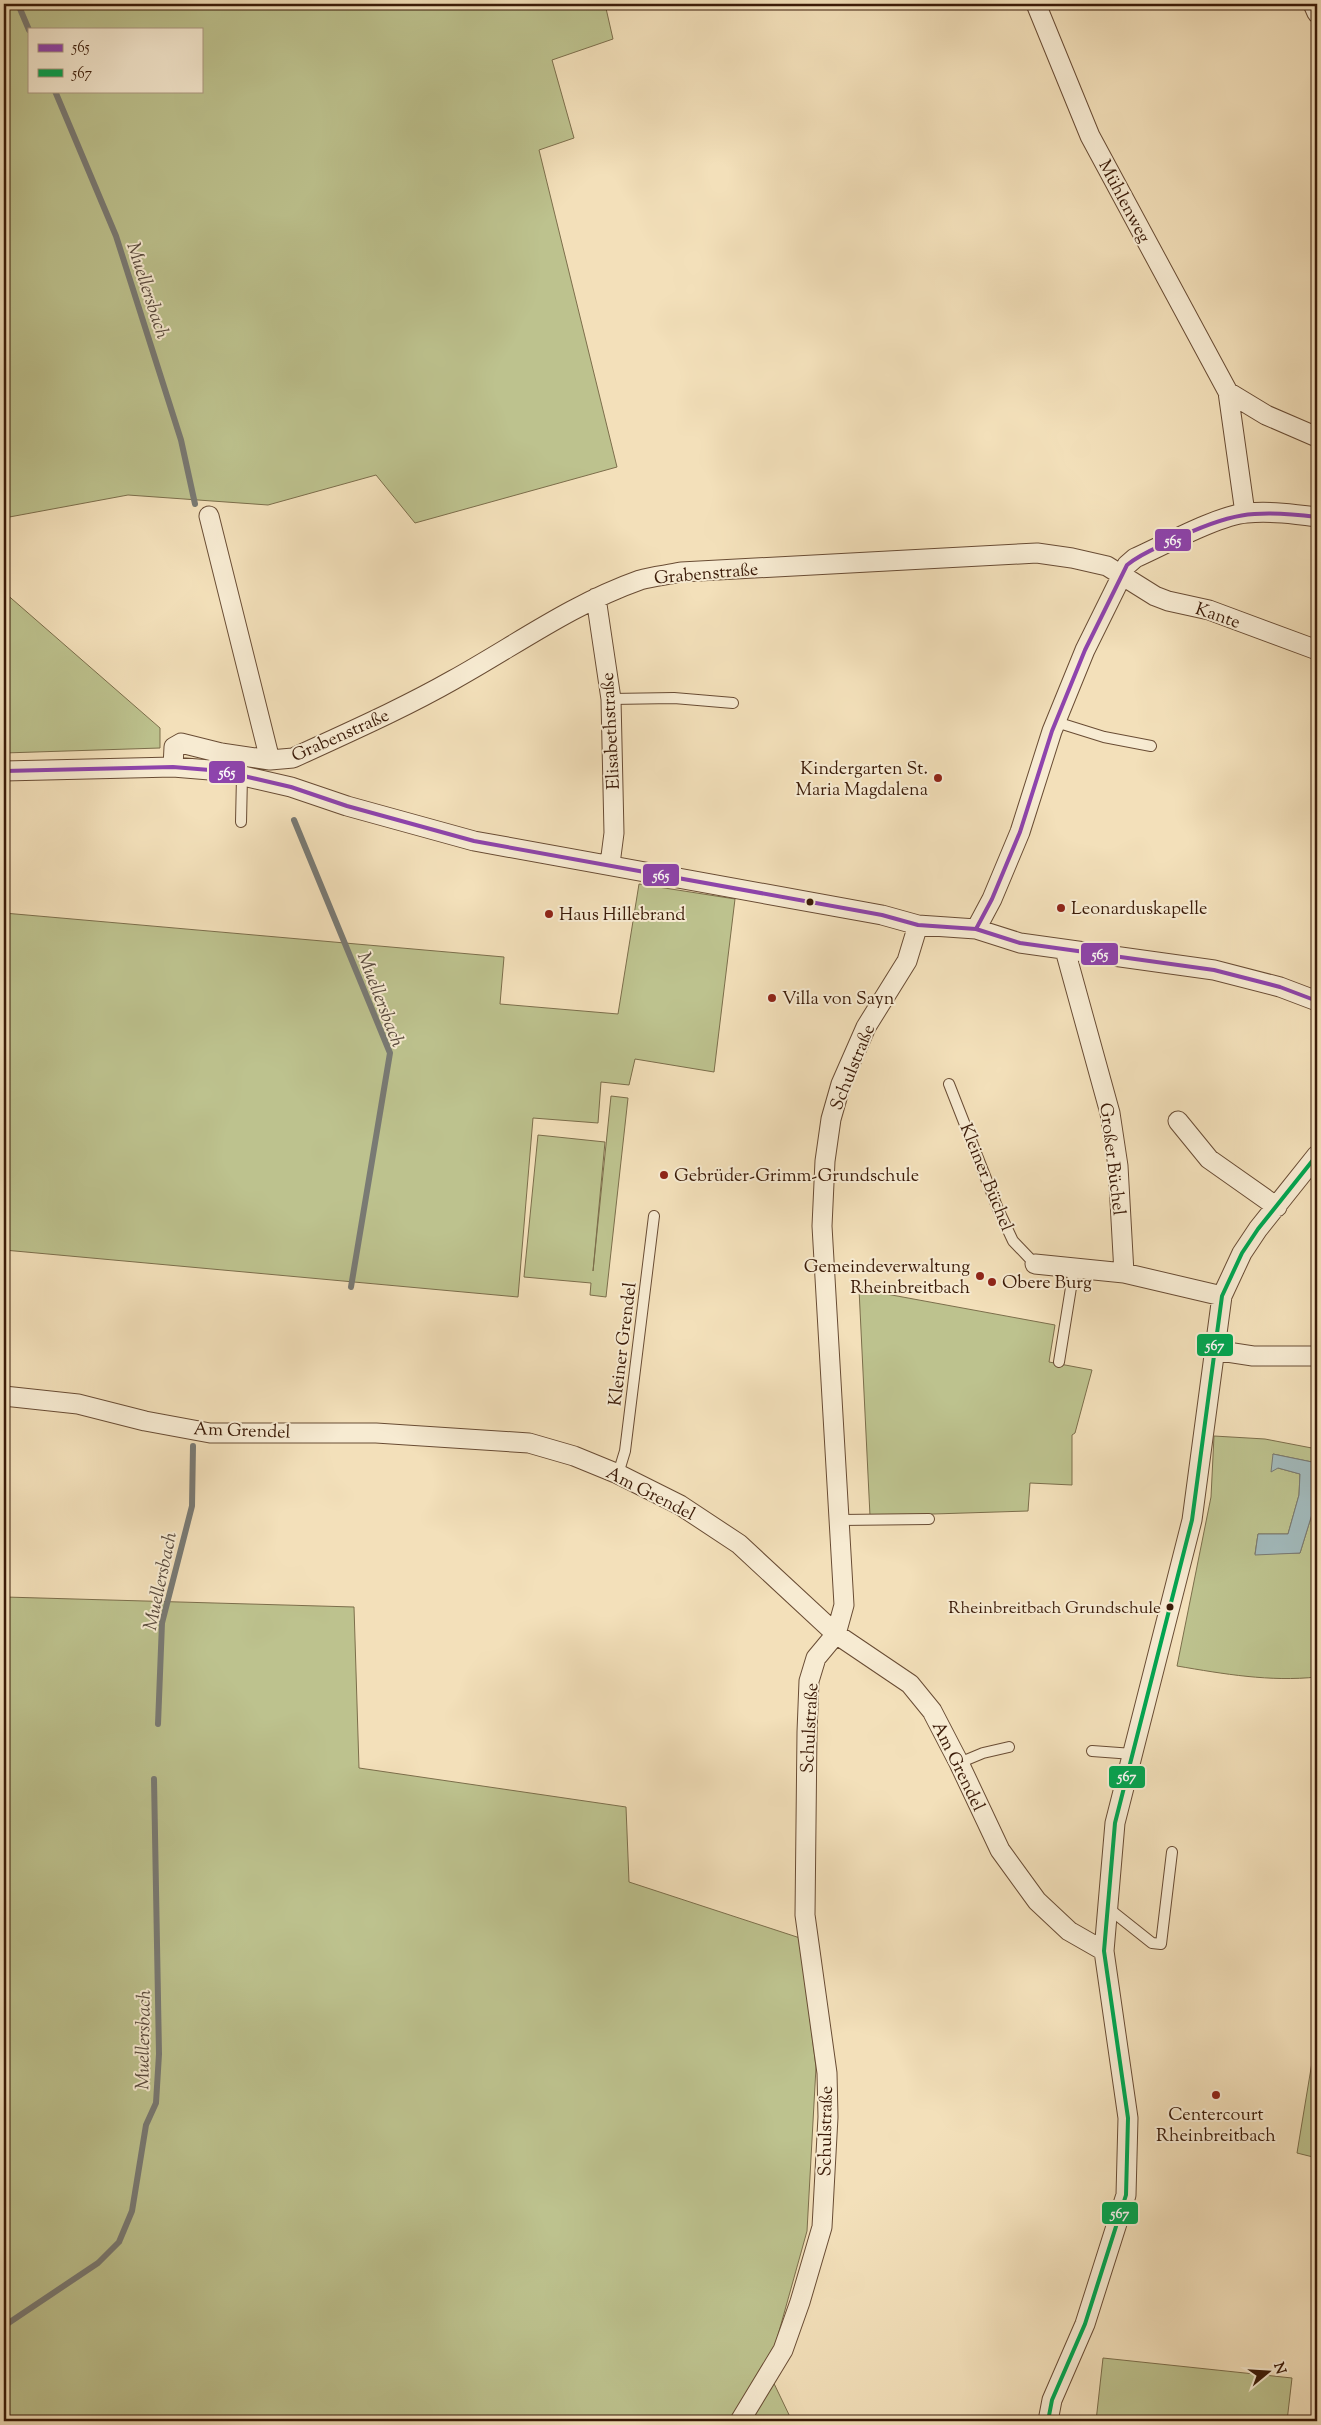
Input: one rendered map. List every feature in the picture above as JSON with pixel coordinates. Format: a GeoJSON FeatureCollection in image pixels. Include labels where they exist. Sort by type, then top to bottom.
{"type":"FeatureCollection","features":[{"type":"Feature","properties":{"kind":"street","name":"Mühlenweg"},"geometry":{"type":"LineString","coordinates":[[1036,4],[1090,136],[1228,392],[1246,513]]}},
{"type":"Feature","properties":{"kind":"street"},"geometry":{"type":"LineString","coordinates":[[1313,4],[1317,13]]}},
{"type":"Feature","properties":{"kind":"street","name":"Mühlenweg"},"geometry":{"type":"LineString","coordinates":[[1228,392],[1266,416],[1317,437]]}},
{"type":"Feature","properties":{"kind":"street"},"geometry":{"type":"LineString","coordinates":[[976,929],[992,899],[1020,832],[1056,722],[1085,650],[1127,565],[1136,558],[1218,522],[1246,513],[1272,512],[1317,517]]}},
{"type":"Feature","properties":{"kind":"street","name":"Grabenstraße"},"geometry":{"type":"LineString","coordinates":[[209,516],[270,760]]}},
{"type":"Feature","properties":{"kind":"street","name":"Grabenstraße"},"geometry":{"type":"LineString","coordinates":[[173,767],[174,747],[180,743],[220,753],[270,760],[293,758],[421,698],[471,670],[546,623],[596,598],[642,579],[681,572],[1037,553],[1107,566],[1122,575]]}},
{"type":"Feature","properties":{"kind":"street","name":"Kante"},"geometry":{"type":"LineString","coordinates":[[1122,575],[1155,596],[1168,601],[1209,610],[1317,650]]}},
{"type":"Feature","properties":{"kind":"street","name":"Elisabethstraße"},"geometry":{"type":"LineString","coordinates":[[596,598],[611,699],[614,833],[610,864]]}},
{"type":"Feature","properties":{"kind":"street"},"geometry":{"type":"LineString","coordinates":[[4,771],[173,767],[222,771],[291,787],[347,806],[474,840],[882,915],[918,924],[976,929],[1020,943],[1214,970],[1280,987],[1317,1001]]}},
{"type":"Feature","properties":{"kind":"street","name":"Schulstraße"},"geometry":{"type":"LineString","coordinates":[[740,2421],[783,2350],[800,2302],[822,2227],[828,2117],[827,2073],[805,1915],[807,1732],[811,1673],[816,1658],[836,1634],[844,1605],[822,1226],[825,1161],[831,1118],[841,1084],[866,1027],[908,961],[918,924]]}},
{"type":"Feature","properties":{"kind":"street","name":"Großer Büchel"},"geometry":{"type":"LineString","coordinates":[[1071,951],[1110,1113],[1118,1166],[1124,1273]]}},
{"type":"Feature","properties":{"kind":"street"},"geometry":{"type":"LineString","coordinates":[[1178,1121],[1208,1159],[1277,1207]]}},
{"type":"Feature","properties":{"kind":"street"},"geometry":{"type":"LineString","coordinates":[[1048,2421],[1052,2400],[1085,2324],[1126,2195],[1128,2118],[1104,1951],[1115,1822],[1192,1520],[1222,1296],[1242,1253],[1317,1155]]}},
{"type":"Feature","properties":{"kind":"street","name":"Kleiner Büchel"},"geometry":{"type":"LineString","coordinates":[[1035,1264],[1124,1273]]}},
{"type":"Feature","properties":{"kind":"street"},"geometry":{"type":"LineString","coordinates":[[1124,1273],[1222,1296]]}},
{"type":"Feature","properties":{"kind":"street"},"geometry":{"type":"LineString","coordinates":[[1214,1350],[1252,1356],[1317,1356]]}},
{"type":"Feature","properties":{"kind":"street","name":"Am Grendel"},"geometry":{"type":"LineString","coordinates":[[4,1396],[78,1404],[145,1421],[210,1433],[376,1433],[529,1442],[574,1456],[618,1474],[680,1505],[739,1544],[836,1634],[910,1684],[926,1704],[959,1763],[1000,1850],[1038,1901],[1068,1931],[1104,1951]]}},
{"type":"Feature","properties":{"kind":"lane"},"geometry":{"type":"LineString","coordinates":[[611,699],[674,698],[733,703]]}},
{"type":"Feature","properties":{"kind":"lane"},"geometry":{"type":"LineString","coordinates":[[1056,722],[1104,736],[1151,746]]}},
{"type":"Feature","properties":{"kind":"lane"},"geometry":{"type":"LineString","coordinates":[[241,822],[242,776]]}},
{"type":"Feature","properties":{"kind":"lane","name":"Kleiner Büchel"},"geometry":{"type":"LineString","coordinates":[[950,1084],[1013,1241],[1035,1264]]}},
{"type":"Feature","properties":{"kind":"lane","name":"Kleiner Grendel"},"geometry":{"type":"LineString","coordinates":[[618,1474],[625,1451],[654,1216]]}},
{"type":"Feature","properties":{"kind":"lane"},"geometry":{"type":"LineString","coordinates":[[1059,1362],[1074,1269]]}},
{"type":"Feature","properties":{"kind":"lane"},"geometry":{"type":"LineString","coordinates":[[840,1520],[929,1519]]}},
{"type":"Feature","properties":{"kind":"lane"},"geometry":{"type":"LineString","coordinates":[[959,1763],[983,1753],[1009,1747]]}},
{"type":"Feature","properties":{"kind":"lane"},"geometry":{"type":"LineString","coordinates":[[1092,1750],[1133,1754]]}},
{"type":"Feature","properties":{"kind":"lane"},"geometry":{"type":"LineString","coordinates":[[1108,1908],[1152,1943],[1161,1944],[1172,1852]]}},
{"type":"Feature","properties":{"kind":"green space"},"geometry":{"type":"Polygon","coordinates":[[[4,4],[605,4],[613,39],[552,60],[574,138],[539,150],[617,467],[415,523],[376,475],[268,505],[128,495],[4,518],[4,4]]]}},
{"type":"Feature","properties":{"kind":"green space"},"geometry":{"type":"Polygon","coordinates":[[[4,592],[160,728],[160,748],[4,753],[4,592]]]}},
{"type":"Feature","properties":{"kind":"green space"},"geometry":{"type":"Polygon","coordinates":[[[639,884],[735,899],[714,1072],[635,1059],[629,1085],[601,1082],[598,1123],[533,1118],[518,1297],[4,1250],[4,913],[504,957],[500,1004],[618,1014],[639,884]]]}},
{"type":"Feature","properties":{"kind":"green space"},"geometry":{"type":"Polygon","coordinates":[[[611,1096],[628,1098],[606,1297],[590,1295],[591,1283],[524,1277],[538,1135],[605,1142],[593,1271],[611,1096]]]}},
{"type":"Feature","properties":{"kind":"green space"},"geometry":{"type":"Polygon","coordinates":[[[859,1289],[1055,1325],[1049,1362],[1092,1370],[1075,1433],[1072,1435],[1072,1485],[1030,1483],[1028,1511],[870,1516],[859,1289]]]}},
{"type":"Feature","properties":{"kind":"green space"},"geometry":{"type":"Polygon","coordinates":[[[1214,1436],[1265,1439],[1317,1449],[1317,1463],[1273,1454],[1278,1468],[1300,1474],[1299,1495],[1288,1534],[1258,1534],[1255,1554],[1300,1553],[1317,1498],[1317,1677],[1264,1678],[1177,1666],[1211,1497],[1214,1436]]]}},
{"type":"Feature","properties":{"kind":"green space"},"geometry":{"type":"Polygon","coordinates":[[[5,1597],[354,1607],[359,1768],[626,1807],[629,1882],[800,1938],[816,2067],[807,2231],[768,2371],[792,2421],[4,2421],[5,1597]]]}},
{"type":"Feature","properties":{"kind":"green space"},"geometry":{"type":"Polygon","coordinates":[[[1317,2032],[1317,2158],[1297,2153],[1317,2032]]]}},
{"type":"Feature","properties":{"kind":"green space"},"geometry":{"type":"Polygon","coordinates":[[[1103,2358],[1292,2378],[1287,2421],[1096,2421],[1103,2358]]]}},
{"type":"Feature","properties":{"kind":"water"},"geometry":{"type":"Polygon","coordinates":[[[1273,1454],[1317,1463],[1317,1498],[1300,1553],[1255,1555],[1258,1534],[1288,1534],[1299,1495],[1300,1474],[1278,1468],[1271,1472],[1273,1454]]]}},
{"type":"Feature","properties":{"kind":"waterway","name":"Muellersbach"},"geometry":{"type":"LineString","coordinates":[[18,4],[28,28]]}},
{"type":"Feature","properties":{"kind":"waterway","name":"Muellersbach"},"geometry":{"type":"LineString","coordinates":[[55,92],[116,236],[181,440],[195,504]]}},
{"type":"Feature","properties":{"kind":"waterway","name":"Muellersbach"},"geometry":{"type":"LineString","coordinates":[[294,820],[390,1053],[351,1287]]}},
{"type":"Feature","properties":{"kind":"waterway","name":"Muellersbach"},"geometry":{"type":"LineString","coordinates":[[158,1724],[162,1623],[192,1506],[193,1446]]}},
{"type":"Feature","properties":{"kind":"waterway","name":"Muellersbach"},"geometry":{"type":"LineString","coordinates":[[4,2326],[98,2263],[119,2242],[132,2211],[146,2125],[156,2103],[159,2054],[154,1779]]}},
{"type":"Feature","properties":{"kind":"transit line","name":"565"},"geometry":{"type":"LineString","coordinates":[[976,929],[992,899],[1020,832],[1052,731],[1085,650],[1127,565],[1154,549],[1209,524],[1226,519],[1242,515],[1275,513],[1317,517]]}},
{"type":"Feature","properties":{"kind":"transit line","name":"565"},"geometry":{"type":"LineString","coordinates":[[4,771],[173,767],[222,771],[291,787],[347,806],[474,841],[882,915],[918,925],[976,929],[1020,943],[1214,970],[1280,987],[1317,1001]]}},
{"type":"Feature","properties":{"kind":"transit line","name":"567"},"geometry":{"type":"LineString","coordinates":[[1048,2421],[1052,2400],[1085,2324],[1126,2195],[1128,2118],[1104,1951],[1115,1823],[1192,1520],[1222,1296],[1242,1253],[1258,1229],[1317,1155]]}},
{"type":"Feature","properties":{"kind":"place","name":"Kindergarten St. Maria Magdalena"},"geometry":{"type":"Point","coordinates":[938,778]}},
{"type":"Feature","properties":{"kind":"place","name":"Leonarduskapelle"},"geometry":{"type":"Point","coordinates":[1061,908]}},
{"type":"Feature","properties":{"kind":"place","name":"Haus Hillebrand"},"geometry":{"type":"Point","coordinates":[549,914]}},
{"type":"Feature","properties":{"kind":"place","name":"Villa von Sayn"},"geometry":{"type":"Point","coordinates":[772,998]}},
{"type":"Feature","properties":{"kind":"place","name":"Gebrüder-Grimm-Grundschule"},"geometry":{"type":"Point","coordinates":[664,1175]}},
{"type":"Feature","properties":{"kind":"place","name":"Gemeindeverwaltung Rheinbreitbach"},"geometry":{"type":"Point","coordinates":[980,1276]}},
{"type":"Feature","properties":{"kind":"place","name":"Obere Burg"},"geometry":{"type":"Point","coordinates":[992,1282]}},
{"type":"Feature","properties":{"kind":"place","name":"Rheinbreitbach Grundschule"},"geometry":{"type":"Point","coordinates":[1170,1607]}},
{"type":"Feature","properties":{"kind":"place","name":"Centercourt Rheinbreitbach"},"geometry":{"type":"Point","coordinates":[1216,2095]}}]}
